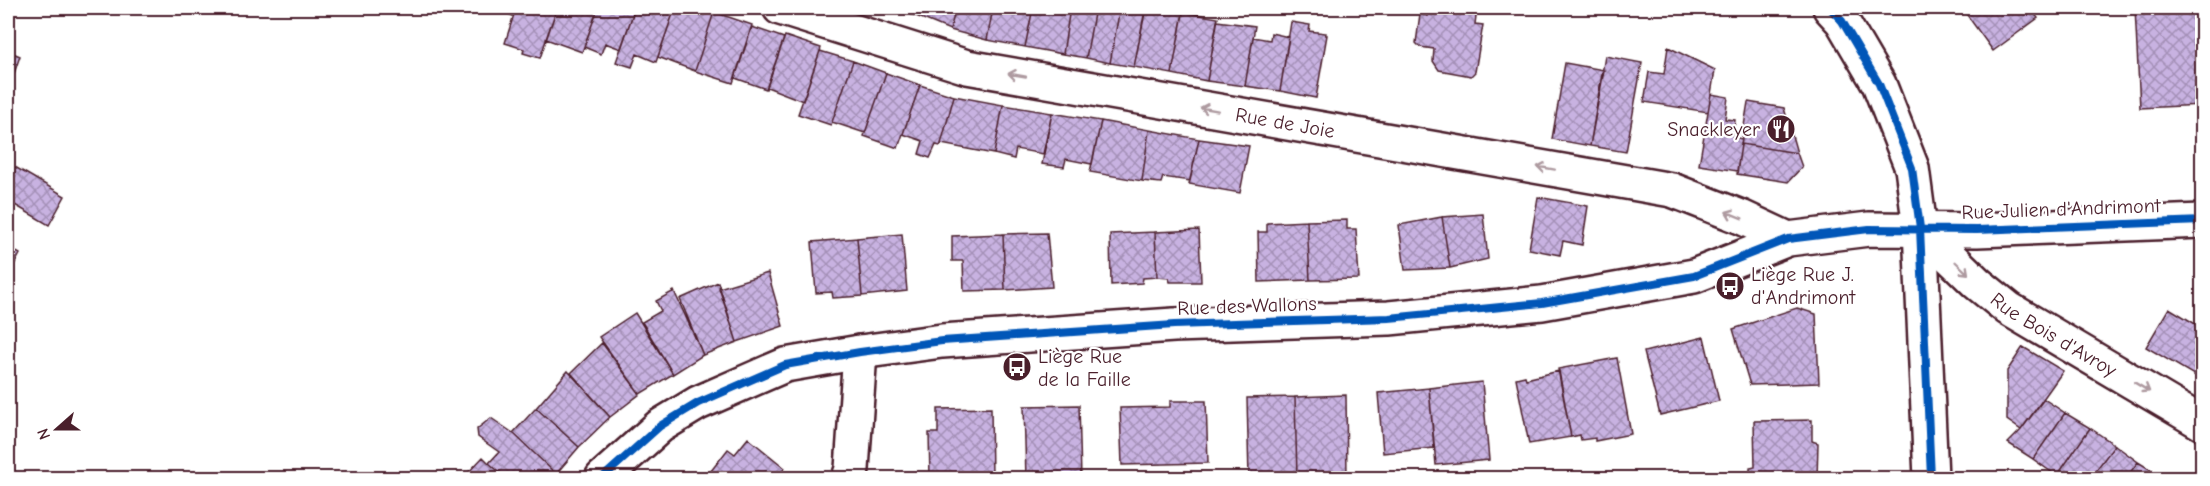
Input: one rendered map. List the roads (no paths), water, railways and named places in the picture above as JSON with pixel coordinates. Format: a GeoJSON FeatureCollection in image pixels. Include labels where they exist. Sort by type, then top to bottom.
{"type":"FeatureCollection","features":[{"type":"Feature","properties":{"kind":"street","name":"Rue de Joie"},"geometry":{"type":"LineString","coordinates":[[780,8],[967,67],[1672,190],[1741,217],[1788,239]]}},
{"type":"Feature","properties":{"kind":"street"},"geometry":{"type":"LineString","coordinates":[[1830,8],[1842,21],[1879,84],[1912,168],[1920,228],[1931,478]]}},
{"type":"Feature","properties":{"kind":"street","name":"Rue Julien d'Andrimont"},"geometry":{"type":"LineString","coordinates":[[1920,228],[1977,230],[2202,221]]}},
{"type":"Feature","properties":{"kind":"street","name":"Rue des Wallons"},"geometry":{"type":"LineString","coordinates":[[602,478],[660,426],[698,403],[785,365],[942,341],[1174,325],[1389,318],[1542,303],[1694,276],[1788,239],[1869,229],[1920,228]]}},
{"type":"Feature","properties":{"kind":"street","name":"Rue Bois d'Avroy"},"geometry":{"type":"LineString","coordinates":[[1920,228],[1977,283],[2009,309],[2202,423]]}},
{"type":"Feature","properties":{"kind":"street"},"geometry":{"type":"LineString","coordinates":[[849,478],[852,469],[860,352]]}},
{"type":"Feature","properties":{"kind":"place","name":"Snackleyer"},"geometry":{"type":"Point","coordinates":[1781,129]}},
{"type":"Feature","properties":{"kind":"place","name":"Liège Rue J. d'Andrimont"},"geometry":{"type":"Point","coordinates":[1730,286]}},
{"type":"Feature","properties":{"kind":"place","name":"Liège Rue de la Faille"},"geometry":{"type":"Point","coordinates":[1017,367]}}]}
